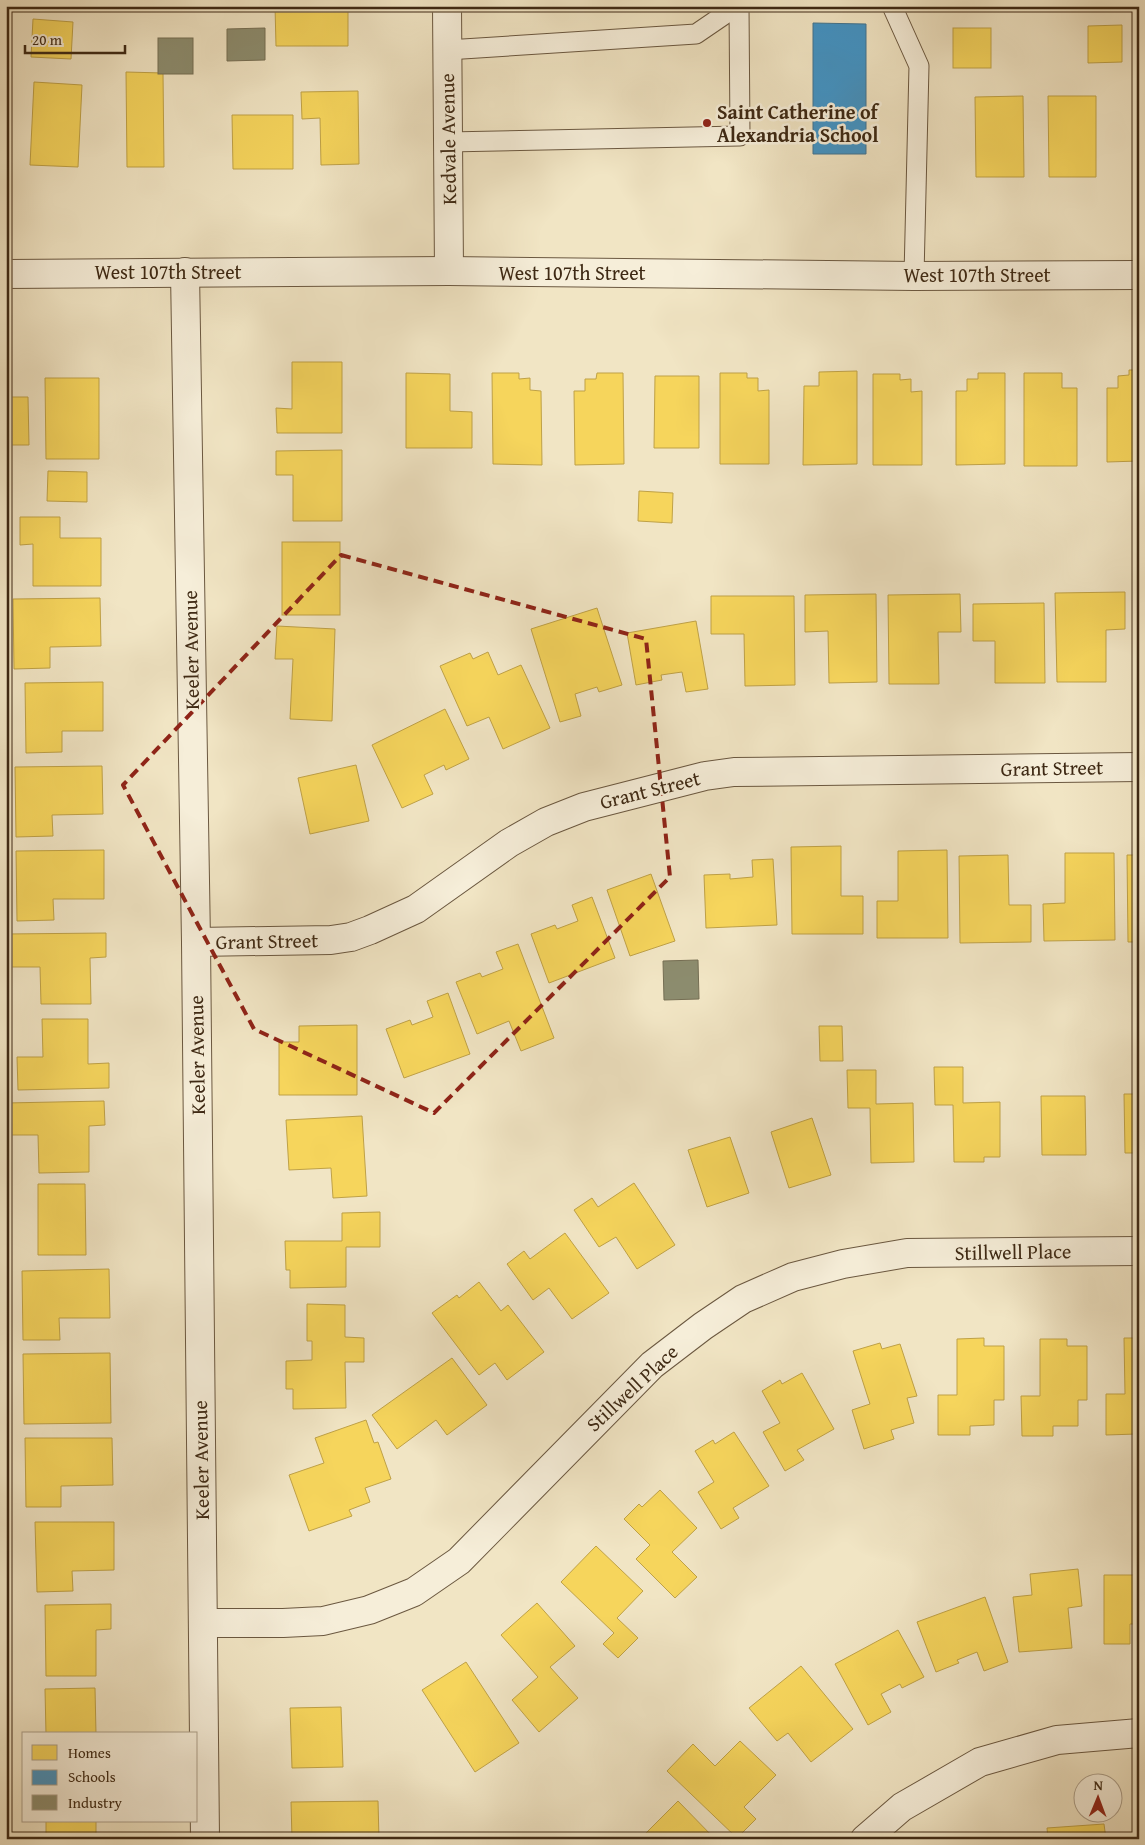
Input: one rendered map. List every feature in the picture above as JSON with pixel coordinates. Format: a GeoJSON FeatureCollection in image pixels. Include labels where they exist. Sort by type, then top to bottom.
{"type":"FeatureCollection","features":[{"type":"Feature","properties":{"kind":"street","name":"Kedvale Avenue"},"geometry":{"type":"LineString","coordinates":[[446,6],[449,271]]}},
{"type":"Feature","properties":{"kind":"street","name":"West 107th Street"},"geometry":{"type":"LineString","coordinates":[[6,274],[449,271],[914,276],[1139,275]]}},
{"type":"Feature","properties":{"kind":"street","name":"Keeler Avenue"},"geometry":{"type":"LineString","coordinates":[[185,272],[196,942],[206,1839]]}},
{"type":"Feature","properties":{"kind":"street","name":"Grant Street"},"geometry":{"type":"LineString","coordinates":[[196,942],[332,940],[351,936],[416,909],[509,843],[546,822],[584,807],[705,776],[734,772],[1139,768]]}},
{"type":"Feature","properties":{"kind":"street","name":"Stillwell Place"},"geometry":{"type":"LineString","coordinates":[[203,1623],[323,1621],[369,1610],[414,1592],[459,1562],[652,1365],[703,1326],[744,1299],[792,1277],[843,1264],[907,1253],[1139,1251]]}},
{"type":"Feature","properties":{"kind":"street"},"geometry":{"type":"LineString","coordinates":[[865,1839],[902,1807],[980,1762],[1057,1740],[1139,1733]]}},
{"type":"Feature","properties":{"kind":"lane"},"geometry":{"type":"LineString","coordinates":[[447,50],[696,34],[738,6]]}},
{"type":"Feature","properties":{"kind":"lane"},"geometry":{"type":"LineString","coordinates":[[448,142],[740,136],[738,6]]}},
{"type":"Feature","properties":{"kind":"lane"},"geometry":{"type":"LineString","coordinates":[[892,6],[919,66],[914,276]]}},
{"type":"Feature","properties":{"kind":"highlighted area"},"geometry":{"type":"Polygon","coordinates":[[[341,555],[646,639],[670,877],[434,1113],[254,1029],[123,785],[341,555]]]}},
{"type":"Feature","properties":{"kind":"building: Homes"},"geometry":{"type":"Polygon","coordinates":[[[275,6],[348,6],[348,46],[276,46],[275,6]]]}},
{"type":"Feature","properties":{"kind":"building: Homes"},"geometry":{"type":"Polygon","coordinates":[[[33,19],[73,22],[71,59],[31,57],[33,19]]]}},
{"type":"Feature","properties":{"kind":"building: Homes"},"geometry":{"type":"Polygon","coordinates":[[[1122,25],[1122,62],[1088,63],[1088,26],[1122,25]]]}},
{"type":"Feature","properties":{"kind":"building: Homes"},"geometry":{"type":"Polygon","coordinates":[[[953,28],[991,28],[991,68],[953,68],[953,28]]]}},
{"type":"Feature","properties":{"kind":"building: Homes"},"geometry":{"type":"Polygon","coordinates":[[[126,72],[163,73],[164,167],[127,167],[126,72]]]}},
{"type":"Feature","properties":{"kind":"building: Homes"},"geometry":{"type":"Polygon","coordinates":[[[34,82],[82,85],[78,167],[30,165],[34,82]]]}},
{"type":"Feature","properties":{"kind":"building: Homes"},"geometry":{"type":"Polygon","coordinates":[[[358,91],[359,164],[321,165],[320,118],[302,119],[301,92],[358,91]]]}},
{"type":"Feature","properties":{"kind":"building: Homes"},"geometry":{"type":"Polygon","coordinates":[[[1023,96],[1024,177],[976,177],[975,97],[1023,96]]]}},
{"type":"Feature","properties":{"kind":"building: Homes"},"geometry":{"type":"Polygon","coordinates":[[[1048,96],[1096,96],[1096,177],[1049,177],[1048,96]]]}},
{"type":"Feature","properties":{"kind":"building: Homes"},"geometry":{"type":"Polygon","coordinates":[[[232,115],[293,115],[293,169],[233,169],[232,115]]]}},
{"type":"Feature","properties":{"kind":"building: Homes"},"geometry":{"type":"Polygon","coordinates":[[[292,362],[342,362],[342,433],[277,433],[276,408],[292,409],[292,362]]]}},
{"type":"Feature","properties":{"kind":"building: Homes"},"geometry":{"type":"Polygon","coordinates":[[[1129,370],[1139,370],[1139,461],[1107,462],[1107,388],[1118,388],[1118,376],[1129,375],[1129,370]]]}},
{"type":"Feature","properties":{"kind":"building: Homes"},"geometry":{"type":"Polygon","coordinates":[[[857,371],[857,464],[803,465],[804,386],[819,386],[819,372],[857,371]]]}},
{"type":"Feature","properties":{"kind":"building: Homes"},"geometry":{"type":"Polygon","coordinates":[[[406,373],[450,374],[450,411],[472,412],[472,448],[406,448],[406,373]]]}},
{"type":"Feature","properties":{"kind":"building: Homes"},"geometry":{"type":"Polygon","coordinates":[[[492,373],[519,373],[519,379],[530,378],[530,390],[541,391],[542,465],[493,464],[492,373]]]}},
{"type":"Feature","properties":{"kind":"building: Homes"},"geometry":{"type":"Polygon","coordinates":[[[597,373],[623,373],[624,464],[575,465],[574,391],[585,391],[585,379],[596,379],[597,373]]]}},
{"type":"Feature","properties":{"kind":"building: Homes"},"geometry":{"type":"Polygon","coordinates":[[[720,373],[747,373],[747,378],[758,378],[758,391],[769,390],[769,464],[720,464],[720,373]]]}},
{"type":"Feature","properties":{"kind":"building: Homes"},"geometry":{"type":"Polygon","coordinates":[[[978,373],[1005,373],[1005,464],[956,465],[956,391],[967,391],[967,379],[978,379],[978,373]]]}},
{"type":"Feature","properties":{"kind":"building: Homes"},"geometry":{"type":"Polygon","coordinates":[[[1024,373],[1062,373],[1062,388],[1077,388],[1077,466],[1024,466],[1024,373]]]}},
{"type":"Feature","properties":{"kind":"building: Homes"},"geometry":{"type":"Polygon","coordinates":[[[873,374],[900,374],[900,380],[911,379],[911,392],[922,391],[922,465],[873,465],[873,374]]]}},
{"type":"Feature","properties":{"kind":"building: Homes"},"geometry":{"type":"Polygon","coordinates":[[[655,376],[699,376],[699,448],[654,448],[655,376]]]}},
{"type":"Feature","properties":{"kind":"building: Homes"},"geometry":{"type":"Polygon","coordinates":[[[45,378],[99,378],[99,459],[46,459],[45,378]]]}},
{"type":"Feature","properties":{"kind":"building: Homes"},"geometry":{"type":"Polygon","coordinates":[[[6,397],[28,397],[29,445],[6,445],[6,397]]]}},
{"type":"Feature","properties":{"kind":"building: Homes"},"geometry":{"type":"Polygon","coordinates":[[[342,450],[342,521],[293,521],[293,475],[276,475],[276,451],[342,450]]]}},
{"type":"Feature","properties":{"kind":"building: Homes"},"geometry":{"type":"Polygon","coordinates":[[[48,471],[87,472],[87,502],[47,501],[48,471]]]}},
{"type":"Feature","properties":{"kind":"building: Homes"},"geometry":{"type":"Polygon","coordinates":[[[639,491],[673,493],[672,523],[638,521],[639,491]]]}},
{"type":"Feature","properties":{"kind":"building: Homes"},"geometry":{"type":"Polygon","coordinates":[[[20,517],[60,517],[60,538],[101,538],[101,586],[33,586],[33,544],[20,545],[20,517]]]}},
{"type":"Feature","properties":{"kind":"building: Homes"},"geometry":{"type":"Polygon","coordinates":[[[282,542],[340,542],[340,615],[282,615],[282,542]]]}},
{"type":"Feature","properties":{"kind":"building: Homes"},"geometry":{"type":"Polygon","coordinates":[[[1125,592],[1125,629],[1106,630],[1106,682],[1057,682],[1055,593],[1125,592]]]}},
{"type":"Feature","properties":{"kind":"building: Homes"},"geometry":{"type":"Polygon","coordinates":[[[876,594],[877,682],[829,683],[828,631],[805,632],[805,595],[876,594]]]}},
{"type":"Feature","properties":{"kind":"building: Homes"},"geometry":{"type":"Polygon","coordinates":[[[960,594],[961,632],[938,632],[939,684],[889,684],[888,595],[960,594]]]}},
{"type":"Feature","properties":{"kind":"building: Homes"},"geometry":{"type":"Polygon","coordinates":[[[711,596],[794,596],[795,685],[745,686],[744,634],[711,634],[711,596]]]}},
{"type":"Feature","properties":{"kind":"building: Homes"},"geometry":{"type":"Polygon","coordinates":[[[100,598],[101,646],[50,647],[50,668],[14,669],[13,599],[100,598]]]}},
{"type":"Feature","properties":{"kind":"building: Homes"},"geometry":{"type":"Polygon","coordinates":[[[1044,603],[1045,683],[995,683],[995,641],[973,641],[973,604],[1044,603]]]}},
{"type":"Feature","properties":{"kind":"building: Homes"},"geometry":{"type":"Polygon","coordinates":[[[597,608],[622,685],[599,692],[597,687],[575,694],[581,716],[560,722],[531,629],[597,608]]]}},
{"type":"Feature","properties":{"kind":"building: Homes"},"geometry":{"type":"Polygon","coordinates":[[[696,621],[708,689],[686,692],[682,672],[661,675],[662,680],[636,685],[627,633],[696,621]]]}},
{"type":"Feature","properties":{"kind":"building: Homes"},"geometry":{"type":"Polygon","coordinates":[[[277,626],[335,629],[332,721],[290,719],[293,659],[275,659],[277,626]]]}},
{"type":"Feature","properties":{"kind":"building: Homes"},"geometry":{"type":"Polygon","coordinates":[[[488,652],[498,675],[521,665],[550,728],[503,749],[489,717],[467,726],[440,666],[470,653],[473,659],[488,652]]]}},
{"type":"Feature","properties":{"kind":"building: Homes"},"geometry":{"type":"Polygon","coordinates":[[[103,682],[103,731],[62,731],[62,752],[26,753],[25,683],[103,682]]]}},
{"type":"Feature","properties":{"kind":"building: Homes"},"geometry":{"type":"Polygon","coordinates":[[[445,709],[469,759],[446,770],[444,765],[424,775],[433,794],[402,808],[372,745],[445,709]]]}},
{"type":"Feature","properties":{"kind":"building: Homes"},"geometry":{"type":"Polygon","coordinates":[[[356,765],[369,821],[310,834],[298,778],[356,765]]]}},
{"type":"Feature","properties":{"kind":"building: Homes"},"geometry":{"type":"Polygon","coordinates":[[[102,766],[103,814],[52,815],[53,836],[16,837],[15,767],[102,766]]]}},
{"type":"Feature","properties":{"kind":"building: Homes"},"geometry":{"type":"Polygon","coordinates":[[[841,846],[841,896],[863,896],[863,934],[792,934],[791,847],[841,846]]]}},
{"type":"Feature","properties":{"kind":"building: Homes"},"geometry":{"type":"Polygon","coordinates":[[[104,850],[104,899],[53,899],[54,920],[17,921],[16,851],[104,850]]]}},
{"type":"Feature","properties":{"kind":"building: Homes"},"geometry":{"type":"Polygon","coordinates":[[[947,850],[948,938],[877,938],[877,901],[898,901],[898,851],[947,850]]]}},
{"type":"Feature","properties":{"kind":"building: Homes"},"geometry":{"type":"Polygon","coordinates":[[[1065,853],[1114,853],[1115,940],[1044,941],[1043,904],[1065,903],[1065,853]]]}},
{"type":"Feature","properties":{"kind":"building: Homes"},"geometry":{"type":"Polygon","coordinates":[[[1008,855],[1009,905],[1031,905],[1031,942],[960,943],[959,856],[1008,855]]]}},
{"type":"Feature","properties":{"kind":"building: Homes"},"geometry":{"type":"Polygon","coordinates":[[[1127,855],[1139,855],[1139,942],[1128,942],[1127,855]]]}},
{"type":"Feature","properties":{"kind":"building: Homes"},"geometry":{"type":"Polygon","coordinates":[[[773,859],[777,925],[706,928],[704,875],[730,874],[730,879],[753,877],[752,860],[773,859]]]}},
{"type":"Feature","properties":{"kind":"building: Homes"},"geometry":{"type":"Polygon","coordinates":[[[651,874],[675,941],[630,956],[607,890],[651,874]]]}},
{"type":"Feature","properties":{"kind":"building: Homes"},"geometry":{"type":"Polygon","coordinates":[[[592,897],[615,958],[549,983],[531,934],[555,925],[557,929],[578,921],[572,905],[592,897]]]}},
{"type":"Feature","properties":{"kind":"building: Homes"},"geometry":{"type":"Polygon","coordinates":[[[106,933],[106,957],[90,958],[91,1004],[41,1004],[40,967],[6,967],[6,934],[106,933]]]}},
{"type":"Feature","properties":{"kind":"building: Homes"},"geometry":{"type":"Polygon","coordinates":[[[518,944],[554,1038],[521,1051],[509,1021],[477,1034],[456,982],[480,973],[482,977],[503,969],[496,952],[518,944]]]}},
{"type":"Feature","properties":{"kind":"building: Homes"},"geometry":{"type":"Polygon","coordinates":[[[448,993],[470,1054],[404,1078],[386,1029],[410,1020],[412,1025],[433,1017],[427,1001],[448,993]]]}},
{"type":"Feature","properties":{"kind":"building: Homes"},"geometry":{"type":"Polygon","coordinates":[[[42,1019],[88,1019],[88,1064],[109,1063],[109,1088],[18,1090],[17,1057],[43,1057],[42,1019]]]}},
{"type":"Feature","properties":{"kind":"building: Homes"},"geometry":{"type":"Polygon","coordinates":[[[357,1025],[357,1095],[279,1095],[279,1042],[299,1042],[299,1026],[357,1025]]]}},
{"type":"Feature","properties":{"kind":"building: Homes"},"geometry":{"type":"Polygon","coordinates":[[[819,1026],[842,1026],[843,1061],[820,1061],[819,1026]]]}},
{"type":"Feature","properties":{"kind":"building: Homes"},"geometry":{"type":"Polygon","coordinates":[[[934,1067],[963,1067],[963,1103],[1000,1102],[1000,1157],[984,1157],[984,1162],[954,1162],[953,1105],[935,1105],[934,1067]]]}},
{"type":"Feature","properties":{"kind":"building: Homes"},"geometry":{"type":"Polygon","coordinates":[[[847,1070],[876,1070],[876,1104],[913,1103],[914,1162],[871,1163],[870,1108],[848,1108],[847,1070]]]}},
{"type":"Feature","properties":{"kind":"building: Homes"},"geometry":{"type":"Polygon","coordinates":[[[1124,1094],[1139,1094],[1139,1153],[1125,1153],[1124,1094]]]}},
{"type":"Feature","properties":{"kind":"building: Homes"},"geometry":{"type":"Polygon","coordinates":[[[1041,1096],[1085,1096],[1086,1155],[1042,1155],[1041,1096]]]}},
{"type":"Feature","properties":{"kind":"building: Homes"},"geometry":{"type":"Polygon","coordinates":[[[104,1101],[105,1125],[89,1126],[89,1172],[39,1173],[38,1135],[6,1135],[6,1103],[104,1101]]]}},
{"type":"Feature","properties":{"kind":"building: Homes"},"geometry":{"type":"Polygon","coordinates":[[[362,1116],[367,1196],[333,1198],[331,1168],[289,1170],[286,1120],[362,1116]]]}},
{"type":"Feature","properties":{"kind":"building: Homes"},"geometry":{"type":"Polygon","coordinates":[[[812,1118],[831,1175],[789,1188],[771,1132],[812,1118]]]}},
{"type":"Feature","properties":{"kind":"building: Homes"},"geometry":{"type":"Polygon","coordinates":[[[730,1137],[749,1193],[707,1207],[688,1150],[730,1137]]]}},
{"type":"Feature","properties":{"kind":"building: Homes"},"geometry":{"type":"Polygon","coordinates":[[[634,1183],[675,1245],[637,1269],[616,1237],[599,1247],[574,1210],[592,1198],[598,1207],[634,1183]]]}},
{"type":"Feature","properties":{"kind":"building: Homes"},"geometry":{"type":"Polygon","coordinates":[[[38,1184],[85,1184],[86,1255],[38,1255],[38,1184]]]}},
{"type":"Feature","properties":{"kind":"building: Homes"},"geometry":{"type":"Polygon","coordinates":[[[380,1212],[380,1247],[346,1247],[346,1287],[290,1288],[290,1270],[286,1270],[285,1241],[342,1241],[342,1213],[380,1212]]]}},
{"type":"Feature","properties":{"kind":"building: Homes"},"geometry":{"type":"Polygon","coordinates":[[[565,1233],[609,1293],[572,1319],[549,1288],[533,1300],[507,1264],[524,1251],[530,1259],[565,1233]]]}},
{"type":"Feature","properties":{"kind":"building: Homes"},"geometry":{"type":"Polygon","coordinates":[[[109,1269],[110,1318],[59,1318],[60,1340],[23,1340],[22,1271],[109,1269]]]}},
{"type":"Feature","properties":{"kind":"building: Homes"},"geometry":{"type":"Polygon","coordinates":[[[479,1282],[501,1311],[508,1305],[544,1352],[507,1380],[495,1363],[479,1375],[432,1313],[457,1295],[459,1298],[479,1282]]]}},
{"type":"Feature","properties":{"kind":"building: Homes"},"geometry":{"type":"Polygon","coordinates":[[[307,1304],[345,1305],[345,1337],[364,1338],[364,1362],[345,1362],[346,1408],[293,1409],[293,1389],[286,1389],[286,1361],[312,1360],[312,1341],[307,1341],[307,1304]]]}},
{"type":"Feature","properties":{"kind":"building: Homes"},"geometry":{"type":"Polygon","coordinates":[[[984,1338],[984,1346],[1004,1346],[1004,1400],[994,1400],[994,1425],[970,1426],[970,1435],[938,1435],[938,1395],[957,1395],[957,1339],[984,1338]]]}},
{"type":"Feature","properties":{"kind":"building: Homes"},"geometry":{"type":"Polygon","coordinates":[[[1124,1338],[1139,1338],[1137,1434],[1106,1435],[1106,1394],[1125,1394],[1124,1338]]]}},
{"type":"Feature","properties":{"kind":"building: Homes"},"geometry":{"type":"Polygon","coordinates":[[[1040,1339],[1067,1339],[1067,1346],[1087,1346],[1087,1400],[1078,1400],[1078,1426],[1053,1426],[1053,1436],[1022,1436],[1021,1396],[1040,1396],[1040,1339]]]}},
{"type":"Feature","properties":{"kind":"building: Homes"},"geometry":{"type":"Polygon","coordinates":[[[880,1343],[882,1349],[900,1344],[917,1396],[907,1398],[914,1423],[891,1430],[894,1439],[864,1449],[852,1410],[870,1404],[853,1351],[880,1343]]]}},
{"type":"Feature","properties":{"kind":"building: Homes"},"geometry":{"type":"Polygon","coordinates":[[[110,1353],[111,1423],[24,1424],[23,1354],[110,1353]]]}},
{"type":"Feature","properties":{"kind":"building: Homes"},"geometry":{"type":"Polygon","coordinates":[[[452,1358],[487,1405],[447,1435],[436,1420],[397,1449],[372,1415],[452,1358]]]}},
{"type":"Feature","properties":{"kind":"building: Homes"},"geometry":{"type":"Polygon","coordinates":[[[802,1373],[834,1429],[797,1450],[804,1460],[785,1471],[763,1432],[780,1423],[762,1391],[780,1380],[782,1384],[802,1373]]]}},
{"type":"Feature","properties":{"kind":"building: Homes"},"geometry":{"type":"Polygon","coordinates":[[[366,1420],[374,1443],[378,1442],[391,1479],[365,1488],[370,1502],[349,1510],[352,1516],[309,1531],[289,1475],[324,1463],[315,1438],[366,1420]]]}},
{"type":"Feature","properties":{"kind":"building: Homes"},"geometry":{"type":"Polygon","coordinates":[[[734,1432],[769,1486],[733,1508],[739,1518],[721,1529],[698,1492],[714,1482],[695,1451],[713,1440],[715,1444],[734,1432]]]}},
{"type":"Feature","properties":{"kind":"building: Homes"},"geometry":{"type":"Polygon","coordinates":[[[25,1438],[112,1438],[113,1485],[61,1486],[61,1507],[26,1507],[25,1438]]]}},
{"type":"Feature","properties":{"kind":"building: Homes"},"geometry":{"type":"Polygon","coordinates":[[[660,1490],[697,1528],[672,1552],[697,1577],[675,1598],[636,1559],[650,1545],[624,1519],[639,1504],[642,1507],[660,1490]]]}},
{"type":"Feature","properties":{"kind":"building: Homes"},"geometry":{"type":"Polygon","coordinates":[[[35,1522],[114,1522],[114,1570],[72,1571],[73,1591],[37,1592],[35,1522]]]}},
{"type":"Feature","properties":{"kind":"building: Homes"},"geometry":{"type":"Polygon","coordinates":[[[596,1546],[643,1591],[617,1618],[638,1638],[618,1658],[603,1644],[614,1633],[561,1582],[596,1546]]]}},
{"type":"Feature","properties":{"kind":"building: Homes"},"geometry":{"type":"Polygon","coordinates":[[[1078,1569],[1082,1606],[1068,1608],[1072,1648],[1019,1652],[1013,1597],[1032,1595],[1030,1574],[1078,1569]]]}},
{"type":"Feature","properties":{"kind":"building: Homes"},"geometry":{"type":"Polygon","coordinates":[[[1104,1575],[1139,1575],[1139,1624],[1130,1624],[1130,1644],[1104,1644],[1104,1575]]]}},
{"type":"Feature","properties":{"kind":"building: Homes"},"geometry":{"type":"Polygon","coordinates":[[[985,1597],[1008,1662],[984,1671],[977,1652],[957,1660],[959,1663],[936,1672],[917,1622],[985,1597]]]}},
{"type":"Feature","properties":{"kind":"building: Homes"},"geometry":{"type":"Polygon","coordinates":[[[537,1603],[575,1646],[550,1667],[578,1698],[539,1732],[512,1700],[538,1677],[501,1635],[537,1603]]]}},
{"type":"Feature","properties":{"kind":"building: Homes"},"geometry":{"type":"Polygon","coordinates":[[[111,1604],[111,1629],[96,1630],[96,1676],[46,1676],[45,1605],[111,1604]]]}},
{"type":"Feature","properties":{"kind":"building: Homes"},"geometry":{"type":"Polygon","coordinates":[[[898,1630],[924,1677],[902,1688],[900,1684],[881,1694],[891,1712],[868,1725],[835,1664],[898,1630]]]}},
{"type":"Feature","properties":{"kind":"building: Homes"},"geometry":{"type":"Polygon","coordinates":[[[466,1662],[519,1743],[475,1772],[422,1690],[466,1662]]]}},
{"type":"Feature","properties":{"kind":"building: Homes"},"geometry":{"type":"Polygon","coordinates":[[[801,1666],[853,1729],[811,1762],[788,1733],[777,1741],[749,1708],[801,1666]]]}},
{"type":"Feature","properties":{"kind":"building: Homes"},"geometry":{"type":"Polygon","coordinates":[[[95,1688],[96,1732],[46,1732],[45,1689],[95,1688]]]}},
{"type":"Feature","properties":{"kind":"building: Homes"},"geometry":{"type":"Polygon","coordinates":[[[341,1707],[343,1767],[292,1768],[290,1708],[341,1707]]]}},
{"type":"Feature","properties":{"kind":"building: Homes"},"geometry":{"type":"Polygon","coordinates":[[[740,1741],[776,1775],[744,1807],[756,1819],[737,1838],[667,1771],[693,1744],[715,1766],[740,1741]]]}},
{"type":"Feature","properties":{"kind":"building: Homes"},"geometry":{"type":"Polygon","coordinates":[[[378,1801],[379,1839],[292,1839],[291,1802],[378,1801]]]}},
{"type":"Feature","properties":{"kind":"building: Homes"},"geometry":{"type":"Polygon","coordinates":[[[678,1801],[715,1839],[651,1839],[646,1833],[678,1801]]]}},
{"type":"Feature","properties":{"kind":"building: Homes"},"geometry":{"type":"Polygon","coordinates":[[[46,1822],[96,1822],[96,1839],[46,1839],[46,1822]]]}},
{"type":"Feature","properties":{"kind":"building: Homes"},"geometry":{"type":"Polygon","coordinates":[[[1104,1824],[1106,1839],[1048,1839],[1047,1828],[1104,1824]]]}},
{"type":"Feature","properties":{"kind":"building: Schools"},"geometry":{"type":"Polygon","coordinates":[[[813,23],[866,24],[866,154],[813,154],[813,23]]]}},
{"type":"Feature","properties":{"kind":"building: Industry"},"geometry":{"type":"Polygon","coordinates":[[[265,28],[265,60],[227,61],[227,29],[265,28]]]}},
{"type":"Feature","properties":{"kind":"building: Industry"},"geometry":{"type":"Polygon","coordinates":[[[158,38],[193,38],[193,74],[158,74],[158,38]]]}},
{"type":"Feature","properties":{"kind":"building: Industry"},"geometry":{"type":"Polygon","coordinates":[[[698,960],[699,999],[664,1000],[663,961],[698,960]]]}},
{"type":"Feature","properties":{"kind":"place","name":"Saint Catherine of Alexandria School"},"geometry":{"type":"Point","coordinates":[707,123]}}]}
